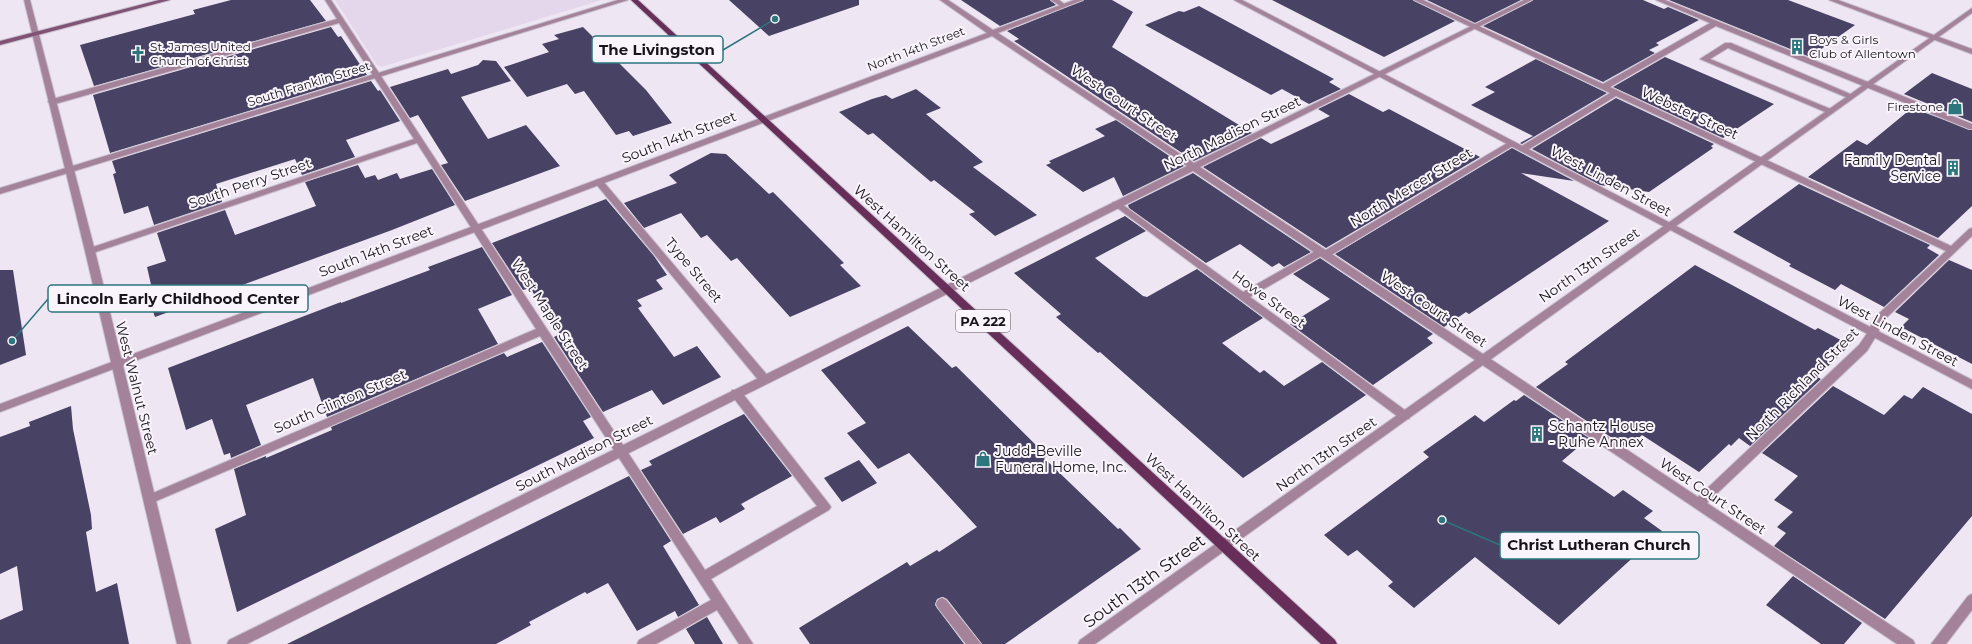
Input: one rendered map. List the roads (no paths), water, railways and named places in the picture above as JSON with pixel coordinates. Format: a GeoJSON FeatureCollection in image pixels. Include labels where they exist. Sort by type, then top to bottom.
{"type":"FeatureCollection","features":[{"type":"Feature","properties":{"kind":"main road"},"geometry":{"type":"LineString","coordinates":[[0,43],[167,0]]}},
{"type":"Feature","properties":{"kind":"main road","name":"West Hamilton Street"},"geometry":{"type":"LineString","coordinates":[[634,0],[1330,644]]}},
{"type":"Feature","properties":{"kind":"street","name":"West Walnut Street"},"geometry":{"type":"LineString","coordinates":[[27,0],[90,251],[184,644]]}},
{"type":"Feature","properties":{"kind":"street","name":"West Maple Street"},"geometry":{"type":"LineString","coordinates":[[328,0],[746,644]]}},
{"type":"Feature","properties":{"kind":"street","name":"South Franklin Street"},"geometry":{"type":"LineString","coordinates":[[0,191],[625,0]]}},
{"type":"Feature","properties":{"kind":"street","name":"West Court Street"},"geometry":{"type":"LineString","coordinates":[[943,0],[1908,644]]}},
{"type":"Feature","properties":{"kind":"street"},"geometry":{"type":"LineString","coordinates":[[1054,0],[1064,6]]}},
{"type":"Feature","properties":{"kind":"street","name":"North 14th Street"},"geometry":{"type":"LineString","coordinates":[[762,120],[1080,0]]}},
{"type":"Feature","properties":{"kind":"street","name":"West Linden Street"},"geometry":{"type":"LineString","coordinates":[[1237,0],[1972,385]]}},
{"type":"Feature","properties":{"kind":"street","name":"Webster Street"},"geometry":{"type":"LineString","coordinates":[[1417,0],[1952,250]]}},
{"type":"Feature","properties":{"kind":"street","name":"North Madison Street"},"geometry":{"type":"LineString","coordinates":[[947,288],[1528,0]]}},
{"type":"Feature","properties":{"kind":"street"},"geometry":{"type":"LineString","coordinates":[[1659,0],[1972,127]]}},
{"type":"Feature","properties":{"kind":"street"},"geometry":{"type":"LineString","coordinates":[[1832,0],[1972,52]]}},
{"type":"Feature","properties":{"kind":"street","name":"North 13th Street"},"geometry":{"type":"LineString","coordinates":[[1223,545],[1972,10]]}},
{"type":"Feature","properties":{"kind":"street"},"geometry":{"type":"LineString","coordinates":[[52,102],[341,20]]}},
{"type":"Feature","properties":{"kind":"street"},"geometry":{"type":"LineString","coordinates":[[1604,87],[1715,22]]}},
{"type":"Feature","properties":{"kind":"street"},"geometry":{"type":"LineString","coordinates":[[1830,112],[1704,59],[1728,45],[1852,96]]}},
{"type":"Feature","properties":{"kind":"street"},"geometry":{"type":"LineString","coordinates":[[1523,149],[1616,93]]}},
{"type":"Feature","properties":{"kind":"street","name":"South 14th Street"},"geometry":{"type":"LineString","coordinates":[[0,408],[762,120]]}},
{"type":"Feature","properties":{"kind":"street","name":"South Perry Street"},"geometry":{"type":"LineString","coordinates":[[90,251],[419,140]]}},
{"type":"Feature","properties":{"kind":"street","name":"North Mercer Street"},"geometry":{"type":"LineString","coordinates":[[1243,297],[1323,253],[1512,144]]}},
{"type":"Feature","properties":{"kind":"street","name":"Type Street"},"geometry":{"type":"LineString","coordinates":[[599,182],[764,379]]}},
{"type":"Feature","properties":{"kind":"street","name":"Howe Street"},"geometry":{"type":"LineString","coordinates":[[1116,204],[1405,416]]}},
{"type":"Feature","properties":{"kind":"street","name":"North Richland Street"},"geometry":{"type":"LineString","coordinates":[[1699,504],[1864,348],[1873,334],[1878,320],[1972,231]]}},
{"type":"Feature","properties":{"kind":"street","name":"South Madison Street"},"geometry":{"type":"LineString","coordinates":[[234,644],[947,288]]}},
{"type":"Feature","properties":{"kind":"street","name":"South Clinton Street"},"geometry":{"type":"LineString","coordinates":[[150,499],[542,330]]}},
{"type":"Feature","properties":{"kind":"street"},"geometry":{"type":"LineString","coordinates":[[703,577],[825,507],[736,393]]}},
{"type":"Feature","properties":{"kind":"street","name":"South 13th Street"},"geometry":{"type":"LineString","coordinates":[[1085,644],[1223,545]]}},
{"type":"Feature","properties":{"kind":"street"},"geometry":{"type":"LineString","coordinates":[[1938,644],[1972,600]]}},
{"type":"Feature","properties":{"kind":"street"},"geometry":{"type":"LineString","coordinates":[[644,644],[719,602]]}},
{"type":"Feature","properties":{"kind":"street"},"geometry":{"type":"LineString","coordinates":[[942,604],[974,644]]}},
{"type":"Feature","properties":{"kind":"place","name":"The Livingston"},"geometry":{"type":"Point","coordinates":[775,19]}},
{"type":"Feature","properties":{"kind":"place","name":"Boys & Girls Club of Allentown"},"geometry":{"type":"Point","coordinates":[1797,47]}},
{"type":"Feature","properties":{"kind":"place","name":"St. James United Church of Christ"},"geometry":{"type":"Point","coordinates":[138,54]}},
{"type":"Feature","properties":{"kind":"place","name":"Firestone"},"geometry":{"type":"Point","coordinates":[1955,107]}},
{"type":"Feature","properties":{"kind":"place","name":"Family Dental Service"},"geometry":{"type":"Point","coordinates":[1953,168]}},
{"type":"Feature","properties":{"kind":"place","name":"Lincoln Early Childhood Center"},"geometry":{"type":"Point","coordinates":[12,341]}},
{"type":"Feature","properties":{"kind":"place","name":"Schantz House - Ruhe Annex"},"geometry":{"type":"Point","coordinates":[1537,434]}},
{"type":"Feature","properties":{"kind":"place","name":"Judd-Beville Funeral Home, Inc."},"geometry":{"type":"Point","coordinates":[983,459]}},
{"type":"Feature","properties":{"kind":"place","name":"Christ Lutheran Church"},"geometry":{"type":"Point","coordinates":[1442,520]}}]}
